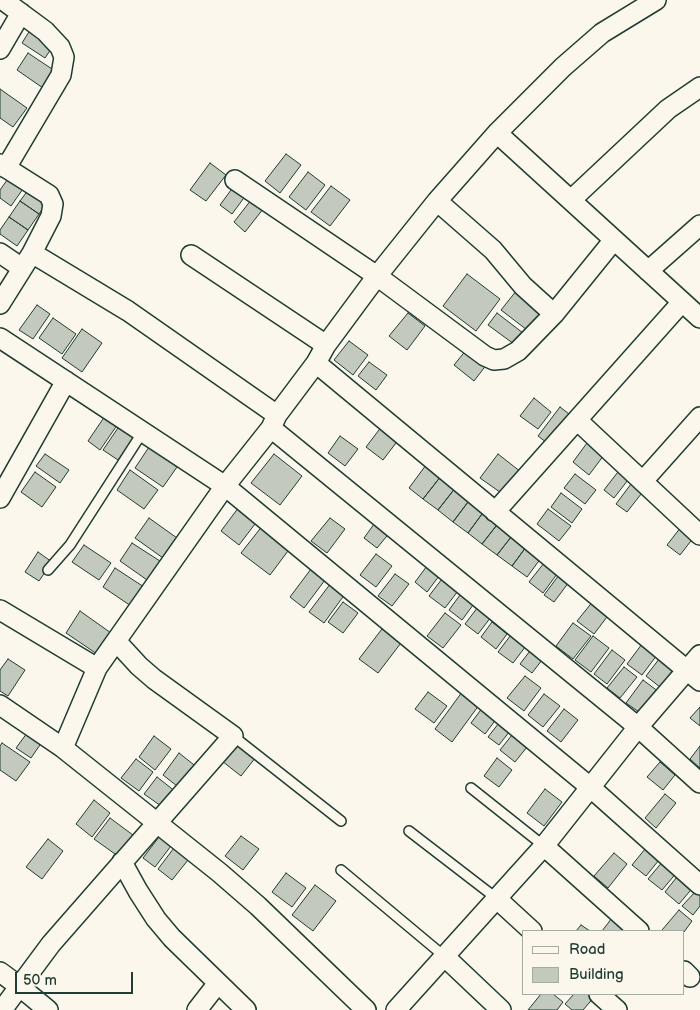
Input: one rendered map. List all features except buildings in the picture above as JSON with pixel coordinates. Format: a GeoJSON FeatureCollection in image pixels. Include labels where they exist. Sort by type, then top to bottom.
{"type":"FeatureCollection","features":[{"type":"Feature","properties":{"kind":"street"},"geometry":{"type":"LineString","coordinates":[[0,304],[51,216],[53,204],[49,195],[3,166],[61,75],[64,57],[60,47],[44,31],[3,0]]}},
{"type":"Feature","properties":{"kind":"street"},"geometry":{"type":"LineString","coordinates":[[63,748],[97,668],[225,486],[274,422],[316,363],[326,345],[377,276],[437,201],[497,133],[564,67],[602,33],[656,0]]}},
{"type":"Feature","properties":{"kind":"street"},"geometry":{"type":"LineString","coordinates":[[0,49],[21,13]]}},
{"type":"Feature","properties":{"kind":"street"},"geometry":{"type":"LineString","coordinates":[[571,200],[668,109],[700,87]]}},
{"type":"Feature","properties":{"kind":"street"},"geometry":{"type":"LineString","coordinates":[[497,133],[700,318]]}},
{"type":"Feature","properties":{"kind":"street"},"geometry":{"type":"LineString","coordinates":[[235,180],[377,276],[485,356],[494,360],[504,359],[518,351],[554,314],[614,241]]}},
{"type":"Feature","properties":{"kind":"street"},"geometry":{"type":"LineString","coordinates":[[437,201],[493,250],[515,278],[554,314]]}},
{"type":"Feature","properties":{"kind":"street"},"geometry":{"type":"LineString","coordinates":[[648,271],[700,225]]}},
{"type":"Feature","properties":{"kind":"street"},"geometry":{"type":"LineString","coordinates":[[0,253],[27,260],[128,311],[274,422],[638,727],[700,783]]}},
{"type":"Feature","properties":{"kind":"street"},"geometry":{"type":"LineString","coordinates":[[191,255],[326,345]]}},
{"type":"Feature","properties":{"kind":"street"},"geometry":{"type":"LineString","coordinates":[[495,512],[682,302]]}},
{"type":"Feature","properties":{"kind":"street"},"geometry":{"type":"LineString","coordinates":[[0,338],[225,486],[590,787],[700,885]]}},
{"type":"Feature","properties":{"kind":"street"},"geometry":{"type":"LineString","coordinates":[[316,363],[694,675]]}},
{"type":"Feature","properties":{"kind":"street"},"geometry":{"type":"LineString","coordinates":[[0,498],[66,381]]}},
{"type":"Feature","properties":{"kind":"street"},"geometry":{"type":"LineString","coordinates":[[642,481],[700,417]]}},
{"type":"Feature","properties":{"kind":"street"},"geometry":{"type":"LineString","coordinates":[[578,421],[700,535]]}},
{"type":"Feature","properties":{"kind":"street"},"geometry":{"type":"LineString","coordinates":[[0,610],[97,668]]}},
{"type":"Feature","properties":{"kind":"street"},"geometry":{"type":"LineString","coordinates":[[2,1010],[51,944],[233,736],[139,666],[116,641]]}},
{"type":"Feature","properties":{"kind":"street"},"geometry":{"type":"LineString","coordinates":[[396,1010],[544,846],[638,727],[694,675],[700,655]]}},
{"type":"Feature","properties":{"kind":"street"},"geometry":{"type":"LineString","coordinates":[[0,705],[63,748],[258,906],[366,1010]]}},
{"type":"Feature","properties":{"kind":"street"},"geometry":{"type":"LineString","coordinates":[[544,846],[638,930]]}},
{"type":"Feature","properties":{"kind":"street"},"geometry":{"type":"LineString","coordinates":[[122,862],[138,891],[172,938],[246,1010]]}},
{"type":"Feature","properties":{"kind":"street"},"geometry":{"type":"LineString","coordinates":[[496,898],[531,930]]}},
{"type":"Feature","properties":{"kind":"street"},"geometry":{"type":"LineString","coordinates":[[444,956],[501,1010]]}},
{"type":"Feature","properties":{"kind":"street"},"geometry":{"type":"LineString","coordinates":[[0,972],[48,1010]]}},
{"type":"Feature","properties":{"kind":"street"},"geometry":{"type":"LineString","coordinates":[[197,1010],[218,983]]}},
{"type":"Feature","properties":{"kind":"street"},"geometry":{"type":"LineString","coordinates":[[600,995],[617,1010]]}},
{"type":"Feature","properties":{"kind":"lane"},"geometry":{"type":"LineString","coordinates":[[48,570],[70,545],[142,433]]}},
{"type":"Feature","properties":{"kind":"lane"},"geometry":{"type":"LineString","coordinates":[[233,736],[341,821]]}},
{"type":"Feature","properties":{"kind":"lane"},"geometry":{"type":"LineString","coordinates":[[471,788],[544,846]]}},
{"type":"Feature","properties":{"kind":"lane"},"geometry":{"type":"LineString","coordinates":[[409,831],[496,898]]}},
{"type":"Feature","properties":{"kind":"lane"},"geometry":{"type":"LineString","coordinates":[[341,870],[444,956]]}}]}
